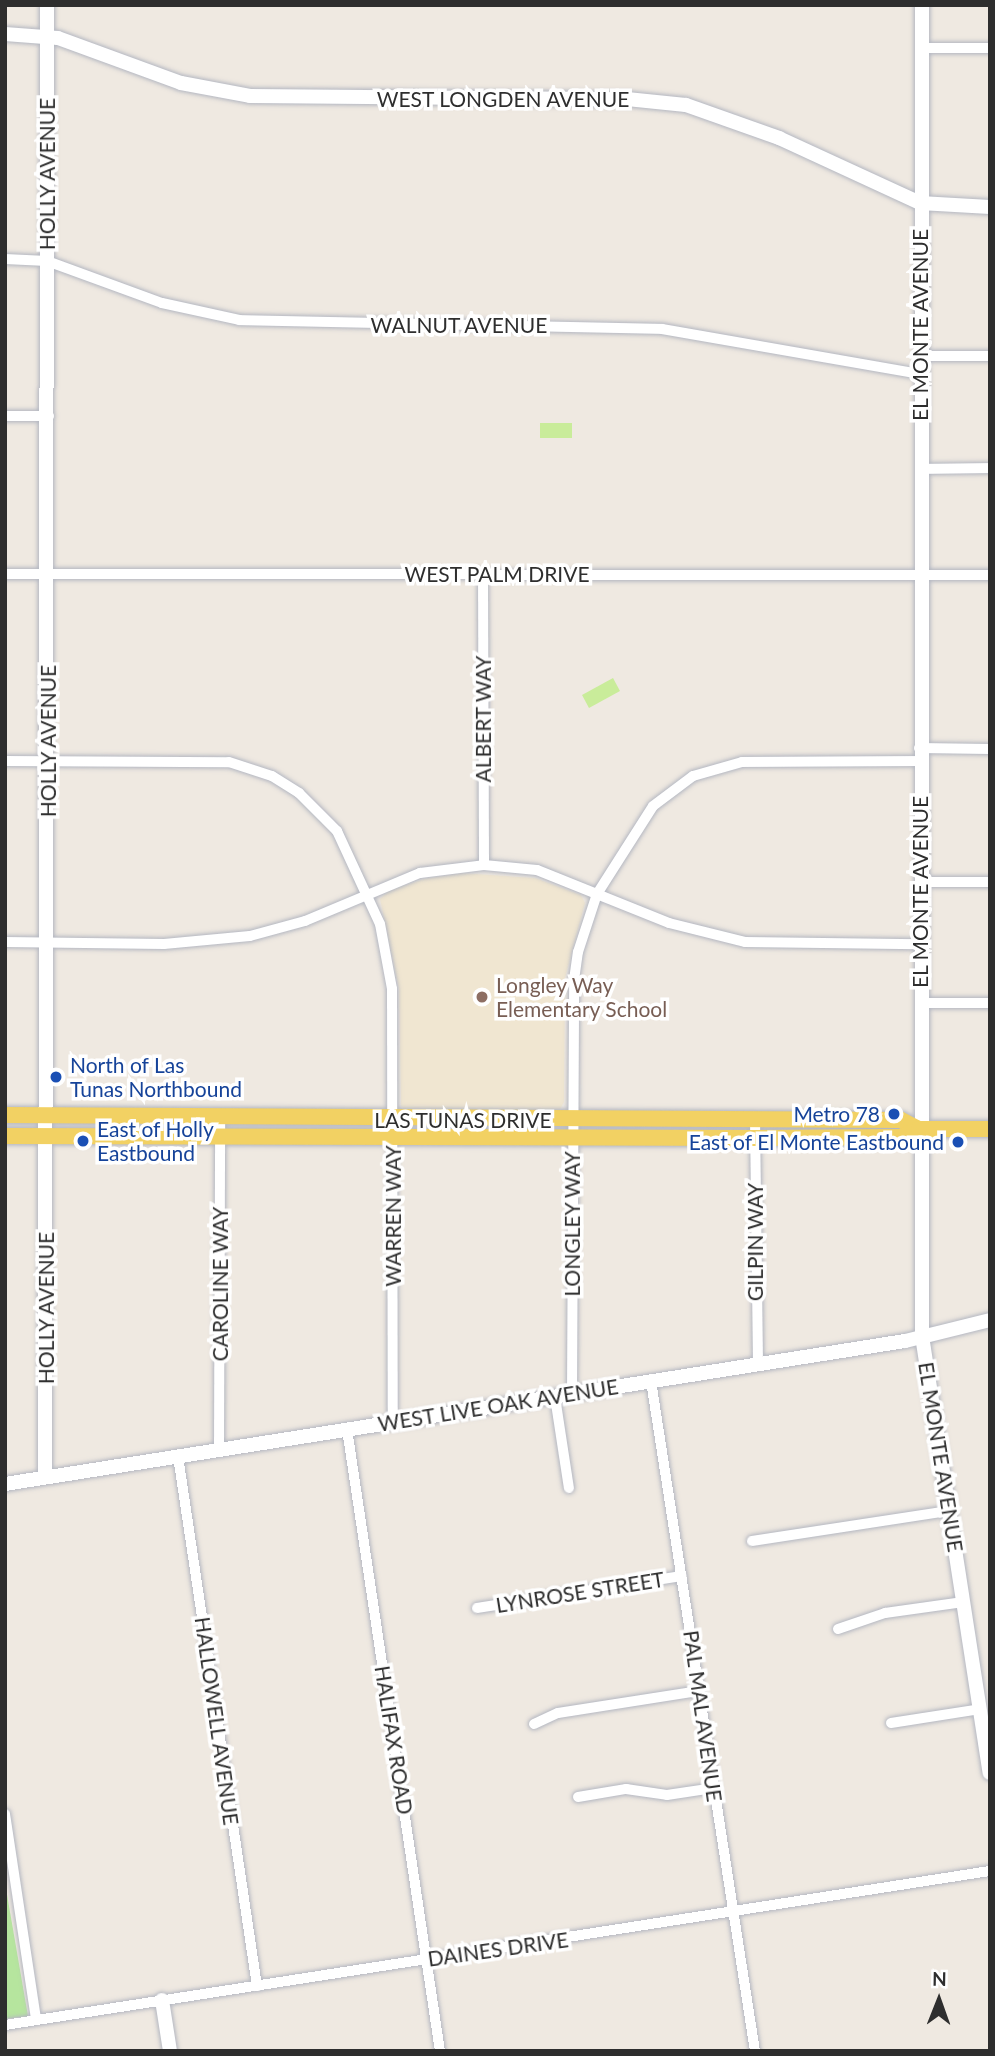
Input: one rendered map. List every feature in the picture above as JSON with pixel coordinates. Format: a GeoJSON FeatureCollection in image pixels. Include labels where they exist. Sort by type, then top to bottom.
{"type":"FeatureCollection","features":[{"type":"Feature","properties":{"kind":"main road","name":"LAS TUNAS DRIVE"},"geometry":{"type":"LineString","coordinates":[[5,1115],[394,1120],[756,1139],[901,1137],[919,1129],[990,1129]]}},
{"type":"Feature","properties":{"kind":"main road","name":"LAS TUNAS DRIVE"},"geometry":{"type":"LineString","coordinates":[[5,1136],[393,1137],[755,1119],[904,1120],[919,1129]]}},
{"type":"Feature","properties":{"kind":"street","name":"HOLLY AVENUE"},"geometry":{"type":"LineString","coordinates":[[45,1477],[49,574],[47,5]]}},
{"type":"Feature","properties":{"kind":"street","name":"EL MONTE AVENUE"},"geometry":{"type":"LineString","coordinates":[[922,5],[919,356],[919,1129],[922,1336],[990,1773]]}},
{"type":"Feature","properties":{"kind":"street","name":"WEST LONGDEN AVENUE"},"geometry":{"type":"LineString","coordinates":[[5,34],[47,36],[181,83],[250,96],[627,99],[686,105],[770,134],[920,202],[990,206]]}},
{"type":"Feature","properties":{"kind":"street"},"geometry":{"type":"LineString","coordinates":[[922,48],[990,48]]}},
{"type":"Feature","properties":{"kind":"street","name":"WALNUT AVENUE"},"geometry":{"type":"LineString","coordinates":[[5,259],[47,261],[162,303],[239,320],[662,329],[919,374]]}},
{"type":"Feature","properties":{"kind":"street"},"geometry":{"type":"LineString","coordinates":[[919,356],[990,356]]}},
{"type":"Feature","properties":{"kind":"street"},"geometry":{"type":"LineString","coordinates":[[5,416],[49,416]]}},
{"type":"Feature","properties":{"kind":"street"},"geometry":{"type":"LineString","coordinates":[[920,469],[990,468]]}},
{"type":"Feature","properties":{"kind":"street","name":"WEST PALM DRIVE"},"geometry":{"type":"LineString","coordinates":[[5,574],[990,575]]}},
{"type":"Feature","properties":{"kind":"street","name":"ALBERT WAY"},"geometry":{"type":"LineString","coordinates":[[483,574],[484,864]]}},
{"type":"Feature","properties":{"kind":"street","name":"LONGLEY WAY"},"geometry":{"type":"LineString","coordinates":[[572,1394],[571,1128],[574,980],[597,894],[653,806],[693,776],[742,762],[919,755],[990,749]]}},
{"type":"Feature","properties":{"kind":"street","name":"WARREN WAY"},"geometry":{"type":"LineString","coordinates":[[5,761],[229,762],[272,776],[299,793],[337,831],[368,894],[390,964],[394,1120],[393,1421]]}},
{"type":"Feature","properties":{"kind":"street"},"geometry":{"type":"LineString","coordinates":[[5,942],[164,944],[239,938],[304,921],[420,873],[484,864],[537,870],[669,923],[745,942],[920,944]]}},
{"type":"Feature","properties":{"kind":"street"},"geometry":{"type":"LineString","coordinates":[[920,882],[990,882]]}},
{"type":"Feature","properties":{"kind":"street"},"geometry":{"type":"LineString","coordinates":[[920,1003],[990,1003]]}},
{"type":"Feature","properties":{"kind":"street","name":"CAROLINE WAY"},"geometry":{"type":"LineString","coordinates":[[219,1450],[220,1119]]}},
{"type":"Feature","properties":{"kind":"street","name":"GILPIN WAY"},"geometry":{"type":"LineString","coordinates":[[755,1119],[758,1365]]}},
{"type":"Feature","properties":{"kind":"street","name":"WEST LIVE OAK AVENUE"},"geometry":{"type":"LineString","coordinates":[[5,1484],[758,1365],[922,1336],[990,1320]]}},
{"type":"Feature","properties":{"kind":"street","name":"PAL MAL AVENUE"},"geometry":{"type":"LineString","coordinates":[[651,1381],[755,2051]]}},
{"type":"Feature","properties":{"kind":"street"},"geometry":{"type":"LineString","coordinates":[[555,1397],[569,1488]]}},
{"type":"Feature","properties":{"kind":"street","name":"HALIFAX ROAD"},"geometry":{"type":"LineString","coordinates":[[347,1429],[440,2051]]}},
{"type":"Feature","properties":{"kind":"street","name":"HALLOWELL AVENUE"},"geometry":{"type":"LineString","coordinates":[[178,1456],[257,1986]]}},
{"type":"Feature","properties":{"kind":"street"},"geometry":{"type":"LineString","coordinates":[[752,1541],[949,1511]]}},
{"type":"Feature","properties":{"kind":"street","name":"LYNROSE STREET"},"geometry":{"type":"LineString","coordinates":[[478,1608],[682,1576]]}},
{"type":"Feature","properties":{"kind":"street"},"geometry":{"type":"LineString","coordinates":[[838,1629],[885,1613],[963,1602]]}},
{"type":"Feature","properties":{"kind":"street"},"geometry":{"type":"LineString","coordinates":[[534,1724],[558,1713],[699,1691]]}},
{"type":"Feature","properties":{"kind":"street"},"geometry":{"type":"LineString","coordinates":[[891,1723],[980,1709]]}},
{"type":"Feature","properties":{"kind":"street"},"geometry":{"type":"LineString","coordinates":[[578,1797],[626,1789],[667,1795],[714,1788]]}},
{"type":"Feature","properties":{"kind":"street"},"geometry":{"type":"LineString","coordinates":[[5,1814],[36,2020]]}},
{"type":"Feature","properties":{"kind":"street","name":"DAINES DRIVE"},"geometry":{"type":"LineString","coordinates":[[5,2025],[990,1871]]}},
{"type":"Feature","properties":{"kind":"street"},"geometry":{"type":"LineString","coordinates":[[162,2000],[170,2051]]}},
{"type":"Feature","properties":{"kind":"shaded area","name":"Longley Way Elementary School"},"geometry":{"type":"Polygon","coordinates":[[[461,873],[535,878],[581,895],[585,903],[565,978],[564,1102],[558,1113],[407,1112],[401,1106],[399,989],[380,899],[388,891],[424,879],[461,873]]]}},
{"type":"Feature","properties":{"kind":"green space"},"geometry":{"type":"Polygon","coordinates":[[[540,423],[572,423],[572,438],[540,438],[540,423]]]}},
{"type":"Feature","properties":{"kind":"green space"},"geometry":{"type":"Polygon","coordinates":[[[613,678],[620,691],[589,708],[582,695],[613,678]]]}},
{"type":"Feature","properties":{"kind":"green space"},"geometry":{"type":"Polygon","coordinates":[[[5,1883],[28,2016],[5,2019],[5,1883]]]}},
{"type":"Feature","properties":{"kind":"place","name":"Longley Way Elementary School"},"geometry":{"type":"Point","coordinates":[482,997]}},
{"type":"Feature","properties":{"kind":"place","name":"North of Las Tunas Northbound"},"geometry":{"type":"Point","coordinates":[56,1077]}},
{"type":"Feature","properties":{"kind":"place","name":"Metro 78"},"geometry":{"type":"Point","coordinates":[894,1114]}},
{"type":"Feature","properties":{"kind":"place","name":"East of Holly Eastbound"},"geometry":{"type":"Point","coordinates":[83,1141]}},
{"type":"Feature","properties":{"kind":"place","name":"East of El Monte Eastbound"},"geometry":{"type":"Point","coordinates":[958,1142]}}]}
